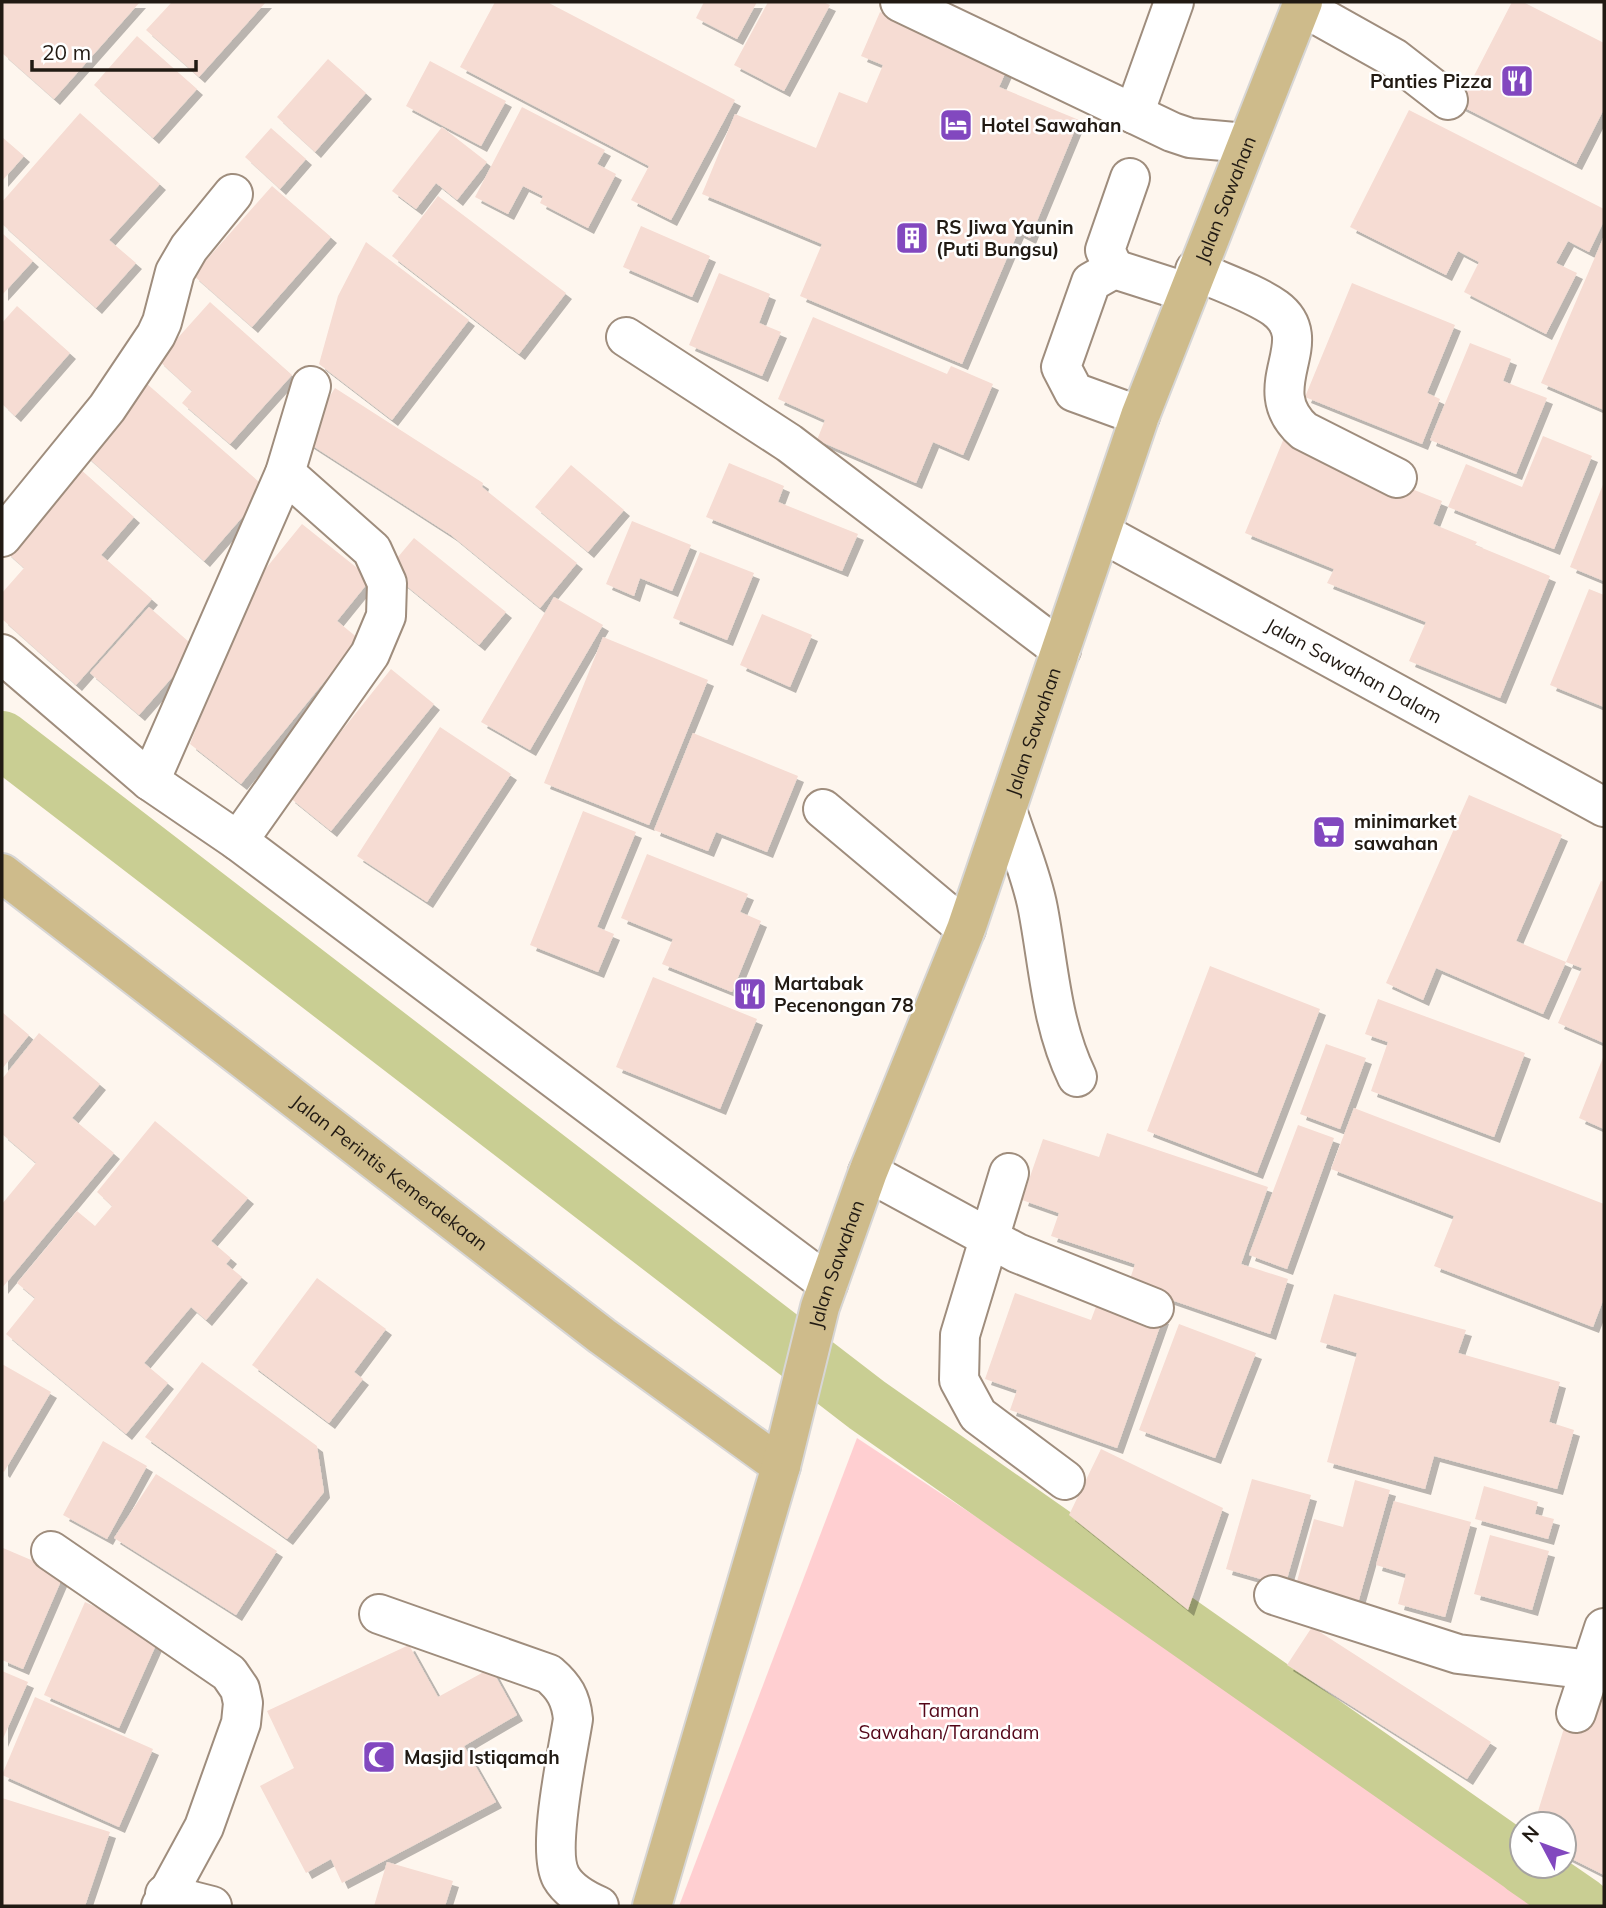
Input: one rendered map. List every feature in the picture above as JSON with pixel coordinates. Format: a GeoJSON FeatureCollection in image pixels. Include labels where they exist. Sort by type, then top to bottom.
{"type":"FeatureCollection","features":[{"type":"Feature","properties":{"kind":"main road","name":"Jalan Sawahan"},"geometry":{"type":"LineString","coordinates":[[652,1906],[784,1450],[824,1296],[868,1172],[966,929],[1140,416],[1302,4]]}},
{"type":"Feature","properties":{"kind":"main road","name":"Jalan Perintis Kemerdekaan"},"geometry":{"type":"LineString","coordinates":[[2,873],[515,1270],[784,1450]]}},
{"type":"Feature","properties":{"kind":"street"},"geometry":{"type":"LineString","coordinates":[[900,2],[1190,138],[1246,143]]}},
{"type":"Feature","properties":{"kind":"street"},"geometry":{"type":"LineString","coordinates":[[1134,114],[1174,2]]}},
{"type":"Feature","properties":{"kind":"street"},"geometry":{"type":"LineString","coordinates":[[1302,4],[1394,58],[1448,100]]}},
{"type":"Feature","properties":{"kind":"street"},"geometry":{"type":"LineString","coordinates":[[1114,269],[1105,250],[1130,178]]}},
{"type":"Feature","properties":{"kind":"street"},"geometry":{"type":"LineString","coordinates":[[2,537],[107,408],[159,328],[175,272],[189,248],[233,194]]}},
{"type":"Feature","properties":{"kind":"street"},"geometry":{"type":"LineString","coordinates":[[1140,416],[1073,392],[1061,367],[1091,282],[1114,269],[1191,281],[1274,308],[1290,327],[1294,337],[1283,394],[1293,421],[1304,431],[1397,478]]}},
{"type":"Feature","properties":{"kind":"street"},"geometry":{"type":"LineString","coordinates":[[626,337],[789,443],[1061,650]]}},
{"type":"Feature","properties":{"kind":"street"},"geometry":{"type":"LineString","coordinates":[[150,781],[285,473],[311,386]]}},
{"type":"Feature","properties":{"kind":"street"},"geometry":{"type":"LineString","coordinates":[[238,841],[370,653],[386,616],[387,583],[372,550],[285,473]]}},
{"type":"Feature","properties":{"kind":"street","name":"Jalan Sawahan Dalam"},"geometry":{"type":"LineString","coordinates":[[1102,533],[1604,807]]}},
{"type":"Feature","properties":{"kind":"street"},"geometry":{"type":"LineString","coordinates":[[2,654],[150,781],[238,841],[824,1296]]}},
{"type":"Feature","properties":{"kind":"street"},"geometry":{"type":"LineString","coordinates":[[823,810],[966,929]]}},
{"type":"Feature","properties":{"kind":"street"},"geometry":{"type":"LineString","coordinates":[[1007,810],[1038,906],[1051,995],[1062,1045],[1077,1077]]}},
{"type":"Feature","properties":{"kind":"street"},"geometry":{"type":"LineString","coordinates":[[868,1172],[989,1238],[1064,1273],[1154,1308]]}},
{"type":"Feature","properties":{"kind":"street"},"geometry":{"type":"LineString","coordinates":[[1009,1173],[960,1335],[959,1380],[978,1415],[1065,1480]]}},
{"type":"Feature","properties":{"kind":"street"},"geometry":{"type":"LineString","coordinates":[[51,1551],[229,1673],[240,1689],[243,1703],[241,1723],[204,1827],[163,1900],[212,1906]]}},
{"type":"Feature","properties":{"kind":"street"},"geometry":{"type":"LineString","coordinates":[[1274,1595],[1458,1654],[1591,1670]]}},
{"type":"Feature","properties":{"kind":"street"},"geometry":{"type":"LineString","coordinates":[[379,1614],[549,1674],[564,1687],[571,1703],[573,1719],[554,1846],[560,1876],[581,1898],[599,1906]]}},
{"type":"Feature","properties":{"kind":"street"},"geometry":{"type":"LineString","coordinates":[[1576,1713],[1604,1628]]}},
{"type":"Feature","properties":{"kind":"green space","name":"Taman Sawahan/Tarandam"},"geometry":{"type":"Polygon","coordinates":[[[857,1438],[1508,1868],[1508,1880],[1526,1880],[1565,1906],[679,1906],[857,1438]]]}},
{"type":"Feature","properties":{"kind":"building"},"geometry":{"type":"Polygon","coordinates":[[[2,2],[140,2],[54,99],[2,53],[2,2]]]}},
{"type":"Feature","properties":{"kind":"building"},"geometry":{"type":"Polygon","coordinates":[[[172,2],[266,2],[199,77],[146,30],[172,2]]]}},
{"type":"Feature","properties":{"kind":"building"},"geometry":{"type":"Polygon","coordinates":[[[495,2],[547,2],[735,100],[671,220],[631,200],[649,166],[460,67],[495,2]]]}},
{"type":"Feature","properties":{"kind":"building"},"geometry":{"type":"Polygon","coordinates":[[[704,2],[757,2],[737,39],[696,18],[704,2]]]}},
{"type":"Feature","properties":{"kind":"building"},"geometry":{"type":"Polygon","coordinates":[[[768,2],[823,2],[830,5],[784,91],[734,65],[768,2]]]}},
{"type":"Feature","properties":{"kind":"building"},"geometry":{"type":"Polygon","coordinates":[[[1512,2],[1523,2],[1604,43],[1604,109],[1576,164],[1459,105],[1512,2]]]}},
{"type":"Feature","properties":{"kind":"building"},"geometry":{"type":"Polygon","coordinates":[[[880,12],[1008,67],[999,87],[1079,120],[1030,238],[1018,232],[962,364],[800,296],[822,244],[702,194],[735,114],[816,148],[839,92],[867,103],[883,65],[861,56],[880,12]]]}},
{"type":"Feature","properties":{"kind":"building"},"geometry":{"type":"Polygon","coordinates":[[[137,36],[197,89],[153,138],[94,85],[137,36]]]}},
{"type":"Feature","properties":{"kind":"building"},"geometry":{"type":"Polygon","coordinates":[[[328,59],[366,93],[315,152],[277,117],[328,59]]]}},
{"type":"Feature","properties":{"kind":"building"},"geometry":{"type":"Polygon","coordinates":[[[430,61],[506,101],[481,146],[406,106],[430,61]]]}},
{"type":"Feature","properties":{"kind":"building"},"geometry":{"type":"Polygon","coordinates":[[[522,107],[605,150],[597,164],[616,174],[588,228],[540,203],[543,196],[523,186],[508,214],[475,197],[522,107]]]}},
{"type":"Feature","properties":{"kind":"building"},"geometry":{"type":"Polygon","coordinates":[[[1409,110],[1604,209],[1604,221],[1589,252],[1568,241],[1556,263],[1577,273],[1546,334],[1464,292],[1479,262],[1458,251],[1446,275],[1350,227],[1409,110]]]}},
{"type":"Feature","properties":{"kind":"building"},"geometry":{"type":"Polygon","coordinates":[[[80,113],[160,184],[109,240],[136,263],[96,308],[2,224],[2,202],[80,113]]]}},
{"type":"Feature","properties":{"kind":"building"},"geometry":{"type":"Polygon","coordinates":[[[442,127],[487,162],[457,200],[436,183],[416,209],[392,191],[442,127]]]}},
{"type":"Feature","properties":{"kind":"building"},"geometry":{"type":"Polygon","coordinates":[[[271,128],[306,159],[280,189],[245,157],[271,128]]]}},
{"type":"Feature","properties":{"kind":"building"},"geometry":{"type":"Polygon","coordinates":[[[2,137],[24,156],[2,181],[2,137]]]}},
{"type":"Feature","properties":{"kind":"building"},"geometry":{"type":"Polygon","coordinates":[[[272,186],[331,237],[252,327],[193,275],[272,186]]]}},
{"type":"Feature","properties":{"kind":"building"},"geometry":{"type":"Polygon","coordinates":[[[438,196],[566,293],[519,354],[392,256],[438,196]]]}},
{"type":"Feature","properties":{"kind":"building"},"geometry":{"type":"Polygon","coordinates":[[[641,226],[710,256],[692,297],[623,267],[641,226]]]}},
{"type":"Feature","properties":{"kind":"building"},"geometry":{"type":"Polygon","coordinates":[[[2,233],[33,261],[2,295],[2,233]]]}},
{"type":"Feature","properties":{"kind":"building"},"geometry":{"type":"Polygon","coordinates":[[[1604,236],[1604,410],[1541,383],[1604,236]]]}},
{"type":"Feature","properties":{"kind":"building"},"geometry":{"type":"Polygon","coordinates":[[[366,242],[469,320],[392,420],[319,364],[338,296],[366,242]]]}},
{"type":"Feature","properties":{"kind":"building"},"geometry":{"type":"Polygon","coordinates":[[[719,273],[770,294],[759,323],[781,332],[762,376],[689,345],[719,273]]]}},
{"type":"Feature","properties":{"kind":"building"},"geometry":{"type":"Polygon","coordinates":[[[1352,283],[1455,325],[1427,393],[1440,399],[1422,444],[1305,397],[1352,283]]]}},
{"type":"Feature","properties":{"kind":"building"},"geometry":{"type":"Polygon","coordinates":[[[210,302],[292,375],[230,444],[182,403],[192,391],[158,360],[210,302]]]}},
{"type":"Feature","properties":{"kind":"building"},"geometry":{"type":"Polygon","coordinates":[[[17,306],[70,353],[15,416],[2,404],[2,323],[17,306]]]}},
{"type":"Feature","properties":{"kind":"building"},"geometry":{"type":"Polygon","coordinates":[[[813,317],[947,374],[951,366],[993,384],[963,455],[933,442],[916,483],[817,440],[825,420],[778,399],[813,317]]]}},
{"type":"Feature","properties":{"kind":"building"},"geometry":{"type":"Polygon","coordinates":[[[1470,343],[1511,359],[1503,381],[1547,398],[1516,474],[1430,440],[1470,343]]]}},
{"type":"Feature","properties":{"kind":"building"},"geometry":{"type":"Polygon","coordinates":[[[146,383],[267,489],[204,561],[84,454],[146,383]]]}},
{"type":"Feature","properties":{"kind":"building"},"geometry":{"type":"Polygon","coordinates":[[[335,388],[483,483],[482,487],[577,563],[540,608],[451,535],[302,439],[335,388]]]}},
{"type":"Feature","properties":{"kind":"building"},"geometry":{"type":"Polygon","coordinates":[[[1543,436],[1592,456],[1554,549],[1448,507],[1466,464],[1522,487],[1543,436]]]}},
{"type":"Feature","properties":{"kind":"building"},"geometry":{"type":"Polygon","coordinates":[[[1284,438],[1442,501],[1433,524],[1477,542],[1475,545],[1550,576],[1500,698],[1409,661],[1426,622],[1327,583],[1334,569],[1245,533],[1284,438]]]}},
{"type":"Feature","properties":{"kind":"building"},"geometry":{"type":"Polygon","coordinates":[[[729,463],[784,486],[778,502],[858,534],[842,571],[706,517],[729,463]]]}},
{"type":"Feature","properties":{"kind":"building"},"geometry":{"type":"Polygon","coordinates":[[[571,465],[624,510],[588,552],[535,507],[571,465]]]}},
{"type":"Feature","properties":{"kind":"building"},"geometry":{"type":"Polygon","coordinates":[[[79,468],[134,517],[101,555],[152,599],[76,685],[2,619],[2,593],[24,568],[5,551],[79,468]]]}},
{"type":"Feature","properties":{"kind":"building"},"geometry":{"type":"Polygon","coordinates":[[[1604,482],[1604,581],[1570,567],[1604,482]]]}},
{"type":"Feature","properties":{"kind":"building"},"geometry":{"type":"Polygon","coordinates":[[[632,521],[691,545],[672,591],[640,578],[634,596],[606,584],[632,521]]]}},
{"type":"Feature","properties":{"kind":"building"},"geometry":{"type":"Polygon","coordinates":[[[302,524],[371,579],[337,621],[359,639],[241,784],[190,744],[254,583],[302,524]]]}},
{"type":"Feature","properties":{"kind":"building"},"geometry":{"type":"Polygon","coordinates":[[[414,538],[506,612],[479,645],[387,570],[414,538]]]}},
{"type":"Feature","properties":{"kind":"building"},"geometry":{"type":"Polygon","coordinates":[[[700,552],[754,573],[727,640],[673,618],[700,552]]]}},
{"type":"Feature","properties":{"kind":"building"},"geometry":{"type":"Polygon","coordinates":[[[1589,589],[1604,595],[1604,707],[1550,685],[1589,589]]]}},
{"type":"Feature","properties":{"kind":"building"},"geometry":{"type":"Polygon","coordinates":[[[554,597],[603,625],[530,750],[481,722],[554,597]]]}},
{"type":"Feature","properties":{"kind":"building"},"geometry":{"type":"Polygon","coordinates":[[[149,607],[197,649],[139,715],[90,673],[149,607]]]}},
{"type":"Feature","properties":{"kind":"building"},"geometry":{"type":"Polygon","coordinates":[[[762,614],[812,635],[790,687],[740,665],[762,614]]]}},
{"type":"Feature","properties":{"kind":"building"},"geometry":{"type":"Polygon","coordinates":[[[603,637],[708,680],[649,825],[544,783],[603,637]]]}},
{"type":"Feature","properties":{"kind":"building"},"geometry":{"type":"Polygon","coordinates":[[[391,669],[434,704],[331,831],[289,797],[391,669]]]}},
{"type":"Feature","properties":{"kind":"building"},"geometry":{"type":"Polygon","coordinates":[[[440,727],[511,774],[427,902],[357,856],[440,727]]]}},
{"type":"Feature","properties":{"kind":"building"},"geometry":{"type":"Polygon","coordinates":[[[693,733],[798,776],[767,852],[716,832],[708,851],[654,830],[693,733]]]}},
{"type":"Feature","properties":{"kind":"building"},"geometry":{"type":"Polygon","coordinates":[[[1469,795],[1562,835],[1516,941],[1566,962],[1543,1014],[1436,968],[1423,1000],[1386,983],[1469,795]]]}},
{"type":"Feature","properties":{"kind":"building"},"geometry":{"type":"Polygon","coordinates":[[[583,811],[636,832],[597,927],[614,934],[598,972],[530,945],[583,811]]]}},
{"type":"Feature","properties":{"kind":"building"},"geometry":{"type":"Polygon","coordinates":[[[647,854],[748,894],[740,912],[761,921],[732,992],[662,964],[673,939],[621,918],[647,854]]]}},
{"type":"Feature","properties":{"kind":"building"},"geometry":{"type":"Polygon","coordinates":[[[1601,881],[1604,882],[1604,1043],[1558,1023],[1582,968],[1566,962],[1601,881]]]}},
{"type":"Feature","properties":{"kind":"building"},"geometry":{"type":"Polygon","coordinates":[[[1210,966],[1320,1009],[1257,1173],[1147,1131],[1210,966]]]}},
{"type":"Feature","properties":{"kind":"building"},"geometry":{"type":"Polygon","coordinates":[[[653,977],[757,1019],[720,1109],[616,1067],[653,977]]]}},
{"type":"Feature","properties":{"kind":"building"},"geometry":{"type":"Polygon","coordinates":[[[1378,999],[1525,1053],[1494,1137],[1371,1091],[1388,1042],[1365,1034],[1378,999]]]}},
{"type":"Feature","properties":{"kind":"building"},"geometry":{"type":"Polygon","coordinates":[[[2,1012],[29,1035],[2,1069],[2,1012]]]}},
{"type":"Feature","properties":{"kind":"building"},"geometry":{"type":"Polygon","coordinates":[[[39,1033],[100,1084],[72,1118],[114,1153],[2,1288],[2,1204],[36,1163],[2,1134],[2,1079],[39,1033]]]}},
{"type":"Feature","properties":{"kind":"building"},"geometry":{"type":"Polygon","coordinates":[[[1326,1044],[1366,1058],[1340,1129],[1300,1114],[1326,1044]]]}},
{"type":"Feature","properties":{"kind":"building"},"geometry":{"type":"Polygon","coordinates":[[[1604,1055],[1604,1129],[1579,1118],[1604,1055]]]}},
{"type":"Feature","properties":{"kind":"building"},"geometry":{"type":"Polygon","coordinates":[[[1354,1108],[1604,1204],[1604,1298],[1593,1327],[1434,1266],[1454,1216],[1331,1169],[1354,1108]]]}},
{"type":"Feature","properties":{"kind":"building"},"geometry":{"type":"Polygon","coordinates":[[[155,1121],[248,1198],[211,1241],[231,1258],[226,1264],[242,1277],[206,1320],[191,1307],[144,1363],[168,1383],[126,1434],[6,1334],[35,1298],[17,1283],[77,1211],[95,1226],[112,1206],[97,1192],[155,1121]]]}},
{"type":"Feature","properties":{"kind":"building"},"geometry":{"type":"Polygon","coordinates":[[[1298,1125],[1334,1138],[1287,1269],[1249,1255],[1298,1125]]]}},
{"type":"Feature","properties":{"kind":"building"},"geometry":{"type":"Polygon","coordinates":[[[1107,1133],[1268,1187],[1241,1264],[1288,1279],[1270,1334],[1128,1285],[1135,1264],[1051,1236],[1059,1213],[1022,1200],[1043,1139],[1099,1157],[1107,1133]]]}},
{"type":"Feature","properties":{"kind":"building"},"geometry":{"type":"Polygon","coordinates":[[[317,1278],[386,1329],[354,1372],[363,1379],[329,1423],[252,1365],[317,1278]]]}},
{"type":"Feature","properties":{"kind":"building"},"geometry":{"type":"Polygon","coordinates":[[[1015,1293],[1091,1320],[1100,1296],[1163,1318],[1117,1448],[1010,1410],[1017,1390],[985,1379],[1015,1293]]]}},
{"type":"Feature","properties":{"kind":"building"},"geometry":{"type":"Polygon","coordinates":[[[1334,1294],[1466,1330],[1458,1353],[1560,1382],[1549,1422],[1574,1430],[1557,1489],[1434,1456],[1425,1489],[1327,1462],[1357,1353],[1320,1342],[1334,1294]]]}},
{"type":"Feature","properties":{"kind":"building"},"geometry":{"type":"Polygon","coordinates":[[[1179,1324],[1256,1353],[1215,1458],[1139,1430],[1179,1324]]]}},
{"type":"Feature","properties":{"kind":"building"},"geometry":{"type":"Polygon","coordinates":[[[202,1362],[317,1446],[324,1492],[287,1539],[145,1437],[202,1362]]]}},
{"type":"Feature","properties":{"kind":"building"},"geometry":{"type":"Polygon","coordinates":[[[2,1364],[51,1392],[4,1472],[2,1470],[2,1364]]]}},
{"type":"Feature","properties":{"kind":"building"},"geometry":{"type":"Polygon","coordinates":[[[103,1441],[147,1466],[107,1539],[63,1515],[103,1441]]]}},
{"type":"Feature","properties":{"kind":"building"},"geometry":{"type":"Polygon","coordinates":[[[1101,1449],[1223,1508],[1188,1610],[1069,1515],[1101,1449]]]}},
{"type":"Feature","properties":{"kind":"building"},"geometry":{"type":"Polygon","coordinates":[[[156,1474],[277,1551],[236,1615],[114,1538],[156,1474]]]}},
{"type":"Feature","properties":{"kind":"building"},"geometry":{"type":"Polygon","coordinates":[[[1252,1479],[1311,1495],[1285,1586],[1226,1569],[1252,1479]]]}},
{"type":"Feature","properties":{"kind":"building"},"geometry":{"type":"Polygon","coordinates":[[[1355,1480],[1390,1490],[1358,1603],[1296,1585],[1314,1519],[1343,1527],[1355,1480]]]}},
{"type":"Feature","properties":{"kind":"building"},"geometry":{"type":"Polygon","coordinates":[[[1484,1486],[1538,1502],[1535,1514],[1554,1519],[1548,1539],[1475,1519],[1484,1486]]]}},
{"type":"Feature","properties":{"kind":"building"},"geometry":{"type":"Polygon","coordinates":[[[1394,1501],[1471,1522],[1445,1617],[1398,1604],[1406,1574],[1376,1565],[1394,1501]]]}},
{"type":"Feature","properties":{"kind":"building"},"geometry":{"type":"Polygon","coordinates":[[[1490,1535],[1549,1551],[1532,1610],[1474,1594],[1490,1535]]]}},
{"type":"Feature","properties":{"kind":"building"},"geometry":{"type":"Polygon","coordinates":[[[3,1548],[64,1574],[23,1669],[2,1660],[3,1548]]]}},
{"type":"Feature","properties":{"kind":"building"},"geometry":{"type":"Polygon","coordinates":[[[85,1602],[160,1636],[119,1728],[44,1695],[85,1602]]]}},
{"type":"Feature","properties":{"kind":"building"},"geometry":{"type":"Polygon","coordinates":[[[1312,1627],[1491,1742],[1467,1779],[1287,1665],[1312,1627]]]}},
{"type":"Feature","properties":{"kind":"building","name":"Masjid Istiqamah"},"geometry":{"type":"Polygon","coordinates":[[[409,1645],[438,1697],[491,1668],[517,1715],[464,1746],[496,1802],[342,1883],[331,1859],[306,1873],[260,1786],[294,1768],[267,1711],[409,1645]]]}},
{"type":"Feature","properties":{"kind":"building"},"geometry":{"type":"Polygon","coordinates":[[[2,1671],[28,1682],[2,1741],[2,1671]]]}},
{"type":"Feature","properties":{"kind":"building"},"geometry":{"type":"Polygon","coordinates":[[[1593,1693],[1604,1697],[1604,1875],[1578,1862],[1578,1810],[1538,1810],[1565,1725],[1593,1693]]]}},
{"type":"Feature","properties":{"kind":"building"},"geometry":{"type":"Polygon","coordinates":[[[35,1697],[153,1749],[119,1827],[2,1775],[35,1697]]]}},
{"type":"Feature","properties":{"kind":"building"},"geometry":{"type":"Polygon","coordinates":[[[2,1798],[110,1832],[85,1906],[2,1906],[2,1798]]]}},
{"type":"Feature","properties":{"kind":"building"},"geometry":{"type":"Polygon","coordinates":[[[387,1862],[453,1881],[445,1906],[374,1906],[387,1862]]]}},
{"type":"Feature","properties":{"kind":"waterway"},"geometry":{"type":"LineString","coordinates":[[2,740],[867,1405],[1508,1854]]}},
{"type":"Feature","properties":{"kind":"waterway"},"geometry":{"type":"LineString","coordinates":[[1544,1880],[1582,1906]]}},
{"type":"Feature","properties":{"kind":"place","name":"Panties Pizza"},"geometry":{"type":"Point","coordinates":[1517,81]}},
{"type":"Feature","properties":{"kind":"place","name":"Hotel Sawahan"},"geometry":{"type":"Point","coordinates":[956,125]}},
{"type":"Feature","properties":{"kind":"place","name":"RS Jiwa Yaunin (Puti Bungsu)"},"geometry":{"type":"Point","coordinates":[912,238]}},
{"type":"Feature","properties":{"kind":"place","name":"minimarket sawahan"},"geometry":{"type":"Point","coordinates":[1329,832]}},
{"type":"Feature","properties":{"kind":"place","name":"Martabak Pecenongan 78"},"geometry":{"type":"Point","coordinates":[750,994]}},
{"type":"Feature","properties":{"kind":"place","name":"Masjid Istiqamah"},"geometry":{"type":"Point","coordinates":[379,1757]}}]}
